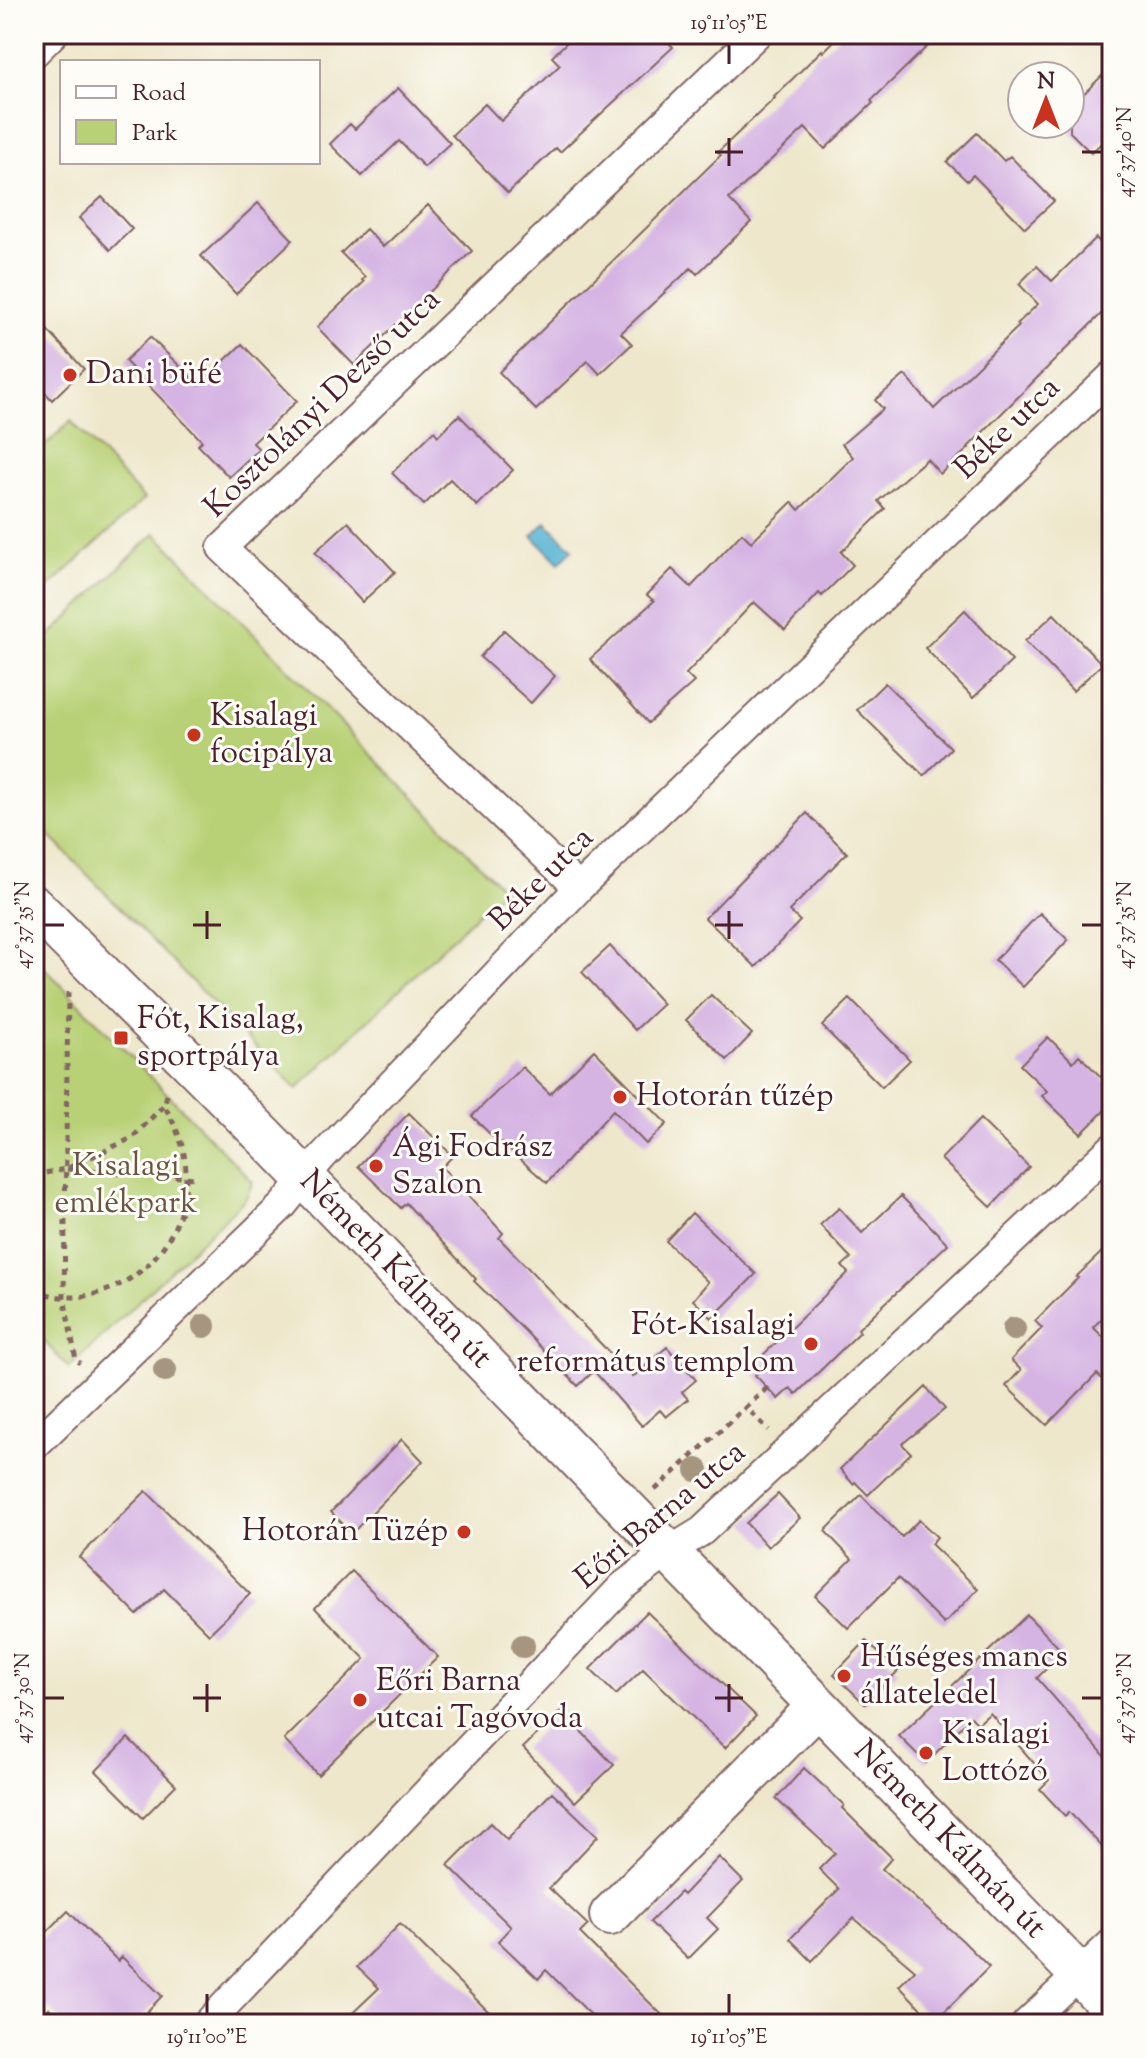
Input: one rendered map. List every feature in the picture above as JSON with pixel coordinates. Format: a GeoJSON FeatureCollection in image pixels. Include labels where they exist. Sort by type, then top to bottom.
{"type":"FeatureCollection","features":[{"type":"Feature","properties":{"kind":"street"},"geometry":{"type":"LineString","coordinates":[[34,53],[53,34]]}},
{"type":"Feature","properties":{"kind":"street","name":"Kosztolányi Dezső utca"},"geometry":{"type":"LineString","coordinates":[[579,888],[222,548],[757,34]]}},
{"type":"Feature","properties":{"kind":"street","name":"Béke utca"},"geometry":{"type":"LineString","coordinates":[[34,1446],[283,1205],[322,1157],[579,888],[1112,376]]}},
{"type":"Feature","properties":{"kind":"street","name":"Németh Kálmán út"},"geometry":{"type":"LineString","coordinates":[[34,906],[306,1178],[1112,2008]]}},
{"type":"Feature","properties":{"kind":"street","name":"Eőri Barna utca"},"geometry":{"type":"LineString","coordinates":[[207,2024],[623,1586],[702,1531],[1112,1148]]}},
{"type":"Feature","properties":{"kind":"street"},"geometry":{"type":"LineString","coordinates":[[610,1915],[818,1706]]}},
{"type":"Feature","properties":{"kind":"street"},"geometry":{"type":"LineString","coordinates":[[1026,2024],[1112,1943]]}},
{"type":"Feature","properties":{"kind":"path"},"geometry":{"type":"LineString","coordinates":[[94,966],[68,992],[64,1297],[76,1360],[103,1379]]}},
{"type":"Feature","properties":{"kind":"path"},"geometry":{"type":"LineString","coordinates":[[66,1169],[132,1138],[164,1105],[166,1093],[194,1065]]}},
{"type":"Feature","properties":{"kind":"path"},"geometry":{"type":"LineString","coordinates":[[34,1291],[64,1297],[101,1294],[125,1284],[162,1249],[175,1227],[183,1203],[186,1177],[184,1152],[177,1127],[164,1105]]}},
{"type":"Feature","properties":{"kind":"path"},"geometry":{"type":"LineString","coordinates":[[34,1175],[66,1169],[197,1178]]}},
{"type":"Feature","properties":{"kind":"path"},"geometry":{"type":"LineString","coordinates":[[655,1491],[767,1388]]}},
{"type":"Feature","properties":{"kind":"path"},"geometry":{"type":"LineString","coordinates":[[746,1407],[789,1451]]}},
{"type":"Feature","properties":{"kind":"green space"},"geometry":{"type":"Polygon","coordinates":[[[71,421],[144,499],[34,601],[34,456],[71,421]]]}},
{"type":"Feature","properties":{"kind":"green space","name":"Kisalagi focipálya"},"geometry":{"type":"Polygon","coordinates":[[[155,533],[503,889],[297,1089],[34,820],[34,651],[155,533]]]}},
{"type":"Feature","properties":{"kind":"green space","name":"Kisalagi emlékpark"},"geometry":{"type":"Polygon","coordinates":[[[34,957],[253,1182],[246,1198],[69,1368],[34,1331],[34,957]]]}},
{"type":"Feature","properties":{"kind":"water"},"geometry":{"type":"Polygon","coordinates":[[[546,522],[573,549],[559,563],[532,536],[546,522]]]}},
{"type":"Feature","properties":{"kind":"building"},"geometry":{"type":"Polygon","coordinates":[[[575,34],[660,34],[673,47],[560,152],[556,148],[508,193],[452,135],[485,104],[501,121],[560,65],[552,57],[575,34]]]}},
{"type":"Feature","properties":{"kind":"building"},"geometry":{"type":"Polygon","coordinates":[[[841,34],[940,34],[825,149],[805,128],[729,199],[751,222],[697,274],[691,268],[621,333],[632,344],[600,374],[588,361],[536,410],[499,372],[721,155],[718,152],[841,34]]]}},
{"type":"Feature","properties":{"kind":"building"},"geometry":{"type":"Polygon","coordinates":[[[1112,66],[1112,133],[1091,153],[1078,140],[1086,140],[1086,91],[1112,66]]]}},
{"type":"Feature","properties":{"kind":"building"},"geometry":{"type":"Polygon","coordinates":[[[398,88],[450,143],[424,167],[399,141],[362,176],[330,144],[350,124],[355,129],[398,88]]]}},
{"type":"Feature","properties":{"kind":"building"},"geometry":{"type":"Polygon","coordinates":[[[977,133],[1004,161],[1010,156],[1054,201],[1025,228],[973,175],[967,181],[947,162],[977,133]]]}},
{"type":"Feature","properties":{"kind":"building"},"geometry":{"type":"Polygon","coordinates":[[[102,197],[132,229],[110,250],[79,218],[102,197]]]}},
{"type":"Feature","properties":{"kind":"building"},"geometry":{"type":"Polygon","coordinates":[[[258,203],[293,240],[236,294],[201,256],[258,203]]]}},
{"type":"Feature","properties":{"kind":"building"},"geometry":{"type":"Polygon","coordinates":[[[428,205],[472,251],[354,365],[317,327],[364,282],[365,277],[341,253],[366,229],[383,247],[428,205]]]}},
{"type":"Feature","properties":{"kind":"building"},"geometry":{"type":"Polygon","coordinates":[[[1096,238],[1112,255],[1112,303],[940,474],[927,459],[878,501],[885,509],[841,552],[853,565],[822,596],[819,593],[785,630],[754,602],[686,674],[694,682],[648,723],[590,659],[654,601],[647,595],[672,569],[691,587],[742,533],[751,542],[792,502],[799,510],[853,457],[842,444],[883,409],[875,400],[905,375],[934,409],[1038,304],[1019,284],[1037,266],[1052,281],[1096,238]]]}},
{"type":"Feature","properties":{"kind":"building"},"geometry":{"type":"Polygon","coordinates":[[[34,316],[84,369],[52,400],[34,380],[34,316]]]}},
{"type":"Feature","properties":{"kind":"building"},"geometry":{"type":"Polygon","coordinates":[[[150,337],[199,385],[242,344],[297,401],[253,443],[259,449],[229,477],[198,445],[202,441],[125,361],[150,337]]]}},
{"type":"Feature","properties":{"kind":"building"},"geometry":{"type":"Polygon","coordinates":[[[459,415],[513,470],[477,506],[450,479],[424,505],[392,473],[434,431],[438,436],[459,415]]]}},
{"type":"Feature","properties":{"kind":"building"},"geometry":{"type":"Polygon","coordinates":[[[348,522],[395,572],[362,602],[315,552],[348,522]]]}},
{"type":"Feature","properties":{"kind":"building"},"geometry":{"type":"Polygon","coordinates":[[[965,610],[1012,661],[973,698],[925,648],[965,610]]]}},
{"type":"Feature","properties":{"kind":"building"},"geometry":{"type":"Polygon","coordinates":[[[1054,614],[1102,664],[1073,691],[1025,641],[1054,614]]]}},
{"type":"Feature","properties":{"kind":"building"},"geometry":{"type":"Polygon","coordinates":[[[504,630],[555,676],[531,703],[480,657],[504,630]]]}},
{"type":"Feature","properties":{"kind":"building"},"geometry":{"type":"Polygon","coordinates":[[[885,683],[951,748],[924,776],[857,710],[885,683]]]}},
{"type":"Feature","properties":{"kind":"building"},"geometry":{"type":"Polygon","coordinates":[[[807,813],[847,853],[789,911],[800,921],[756,967],[705,918],[807,813]]]}},
{"type":"Feature","properties":{"kind":"building"},"geometry":{"type":"Polygon","coordinates":[[[1040,913],[1068,940],[1023,987],[995,960],[1040,913]]]}},
{"type":"Feature","properties":{"kind":"building"},"geometry":{"type":"Polygon","coordinates":[[[610,946],[663,1004],[635,1030],[582,972],[610,946]]]}},
{"type":"Feature","properties":{"kind":"building"},"geometry":{"type":"Polygon","coordinates":[[[711,995],[752,1034],[727,1060],[686,1020],[711,995]]]}},
{"type":"Feature","properties":{"kind":"building"},"geometry":{"type":"Polygon","coordinates":[[[850,999],[910,1060],[882,1087],[822,1026],[850,999]]]}},
{"type":"Feature","properties":{"kind":"building"},"geometry":{"type":"Polygon","coordinates":[[[1048,1037],[1073,1062],[1079,1055],[1112,1088],[1112,1103],[1081,1134],[1042,1096],[1047,1091],[1020,1065],[1048,1037]]]}},
{"type":"Feature","properties":{"kind":"building"},"geometry":{"type":"Polygon","coordinates":[[[594,1050],[667,1124],[646,1144],[613,1110],[547,1183],[472,1116],[522,1067],[550,1094],[594,1050]]]}},
{"type":"Feature","properties":{"kind":"building"},"geometry":{"type":"Polygon","coordinates":[[[409,1113],[453,1156],[442,1167],[503,1233],[499,1238],[633,1377],[667,1347],[696,1380],[682,1392],[688,1399],[666,1417],[660,1410],[642,1426],[594,1371],[578,1386],[474,1281],[476,1279],[406,1203],[401,1208],[358,1166],[409,1113]]]}},
{"type":"Feature","properties":{"kind":"building"},"geometry":{"type":"Polygon","coordinates":[[[980,1119],[1029,1167],[991,1207],[941,1159],[980,1119]]]}},
{"type":"Feature","properties":{"kind":"building"},"geometry":{"type":"Polygon","coordinates":[[[901,1196],[948,1244],[858,1329],[860,1332],[796,1394],[790,1388],[778,1399],[755,1375],[768,1363],[762,1356],[848,1273],[842,1266],[851,1258],[820,1225],[839,1208],[862,1233],[901,1196]]]}},
{"type":"Feature","properties":{"kind":"building"},"geometry":{"type":"Polygon","coordinates":[[[692,1213],[756,1274],[712,1318],[693,1300],[708,1282],[666,1241],[692,1213]]]}},
{"type":"Feature","properties":{"kind":"building"},"geometry":{"type":"Polygon","coordinates":[[[1112,1242],[1112,1309],[1093,1327],[1112,1346],[1112,1388],[1097,1374],[1047,1425],[1006,1386],[1021,1370],[1011,1360],[1042,1328],[1035,1321],[1112,1242]]]}},
{"type":"Feature","properties":{"kind":"building"},"geometry":{"type":"Polygon","coordinates":[[[926,1387],[945,1409],[902,1444],[911,1453],[868,1495],[840,1469],[926,1387]]]}},
{"type":"Feature","properties":{"kind":"building"},"geometry":{"type":"Polygon","coordinates":[[[402,1439],[423,1461],[352,1533],[331,1512],[402,1439]]]}},
{"type":"Feature","properties":{"kind":"building"},"geometry":{"type":"Polygon","coordinates":[[[146,1491],[250,1594],[209,1634],[164,1589],[137,1615],[79,1557],[146,1491]]]}},
{"type":"Feature","properties":{"kind":"building"},"geometry":{"type":"Polygon","coordinates":[[[778,1494],[800,1518],[768,1547],[746,1523],[778,1494]]]}},
{"type":"Feature","properties":{"kind":"building"},"geometry":{"type":"Polygon","coordinates":[[[861,1495],[902,1537],[919,1520],[937,1537],[931,1544],[978,1589],[944,1624],[898,1578],[848,1628],[815,1596],[852,1559],[825,1531],[861,1495]]]}},
{"type":"Feature","properties":{"kind":"building","name":"Eőri Barna utcai Tagóvoda"},"geometry":{"type":"Polygon","coordinates":[[[352,1571],[438,1657],[318,1775],[284,1740],[365,1659],[315,1608],[352,1571]]]}},
{"type":"Feature","properties":{"kind":"building"},"geometry":{"type":"Polygon","coordinates":[[[647,1612],[756,1716],[725,1748],[643,1669],[616,1695],[590,1669],[647,1612]]]}},
{"type":"Feature","properties":{"kind":"building"},"geometry":{"type":"Polygon","coordinates":[[[1027,1615],[1063,1652],[1037,1678],[1112,1764],[1112,1857],[1069,1812],[1065,1816],[1040,1789],[1049,1780],[990,1713],[978,1724],[971,1717],[926,1763],[899,1736],[1027,1615]]]}},
{"type":"Feature","properties":{"kind":"building"},"geometry":{"type":"Polygon","coordinates":[[[866,1641],[898,1671],[865,1704],[834,1674],[866,1641]]]}},
{"type":"Feature","properties":{"kind":"building"},"geometry":{"type":"Polygon","coordinates":[[[561,1711],[614,1765],[575,1802],[523,1748],[561,1711]]]}},
{"type":"Feature","properties":{"kind":"building"},"geometry":{"type":"Polygon","coordinates":[[[128,1738],[176,1785],[143,1818],[96,1771],[128,1738]]]}},
{"type":"Feature","properties":{"kind":"building"},"geometry":{"type":"Polygon","coordinates":[[[804,1768],[844,1805],[842,1808],[892,1858],[882,1869],[989,1967],[934,2022],[899,1986],[915,1970],[854,1918],[812,1961],[790,1939],[839,1889],[819,1869],[835,1853],[776,1799],[804,1768]]]}},
{"type":"Feature","properties":{"kind":"building"},"geometry":{"type":"Polygon","coordinates":[[[552,1792],[598,1836],[549,1888],[588,1925],[580,1933],[671,2024],[600,2024],[546,1970],[538,1979],[498,1941],[511,1927],[448,1865],[490,1823],[507,1840],[552,1792]]]}},
{"type":"Feature","properties":{"kind":"building"},"geometry":{"type":"Polygon","coordinates":[[[719,1857],[743,1881],[707,1918],[718,1929],[688,1959],[650,1922],[680,1892],[683,1895],[719,1857]]]}},
{"type":"Feature","properties":{"kind":"building"},"geometry":{"type":"Polygon","coordinates":[[[68,1911],[118,1961],[122,1957],[162,1996],[135,2024],[65,2024],[49,2008],[34,2023],[34,1945],[68,1911]]]}},
{"type":"Feature","properties":{"kind":"building"},"geometry":{"type":"Polygon","coordinates":[[[400,1924],[501,2024],[341,2024],[379,1988],[357,1967],[400,1924]]]}},
{"type":"Feature","properties":{"kind":"place","name":"Dani büfé"},"geometry":{"type":"Point","coordinates":[70,375]}},
{"type":"Feature","properties":{"kind":"place","name":"Kisalagi focipálya"},"geometry":{"type":"Point","coordinates":[194,735]}},
{"type":"Feature","properties":{"kind":"place","name":"Fót, Kisalag, sportpálya"},"geometry":{"type":"Point","coordinates":[121,1038]}},
{"type":"Feature","properties":{"kind":"place","name":"Hotorán tűzép"},"geometry":{"type":"Point","coordinates":[620,1097]}},
{"type":"Feature","properties":{"kind":"place","name":"Ági Fodrász Szalon"},"geometry":{"type":"Point","coordinates":[376,1166]}},
{"type":"Feature","properties":{"kind":"place","name":"Fót-Kisalagi református templom"},"geometry":{"type":"Point","coordinates":[811,1344]}},
{"type":"Feature","properties":{"kind":"place","name":"Hotorán Tüzép"},"geometry":{"type":"Point","coordinates":[464,1532]}},
{"type":"Feature","properties":{"kind":"place","name":"Hűséges mancs állateledel"},"geometry":{"type":"Point","coordinates":[844,1676]}},
{"type":"Feature","properties":{"kind":"place","name":"Eőri Barna utcai Tagóvoda"},"geometry":{"type":"Point","coordinates":[360,1700]}},
{"type":"Feature","properties":{"kind":"place","name":"Kisalagi Lottózó"},"geometry":{"type":"Point","coordinates":[926,1753]}}]}
